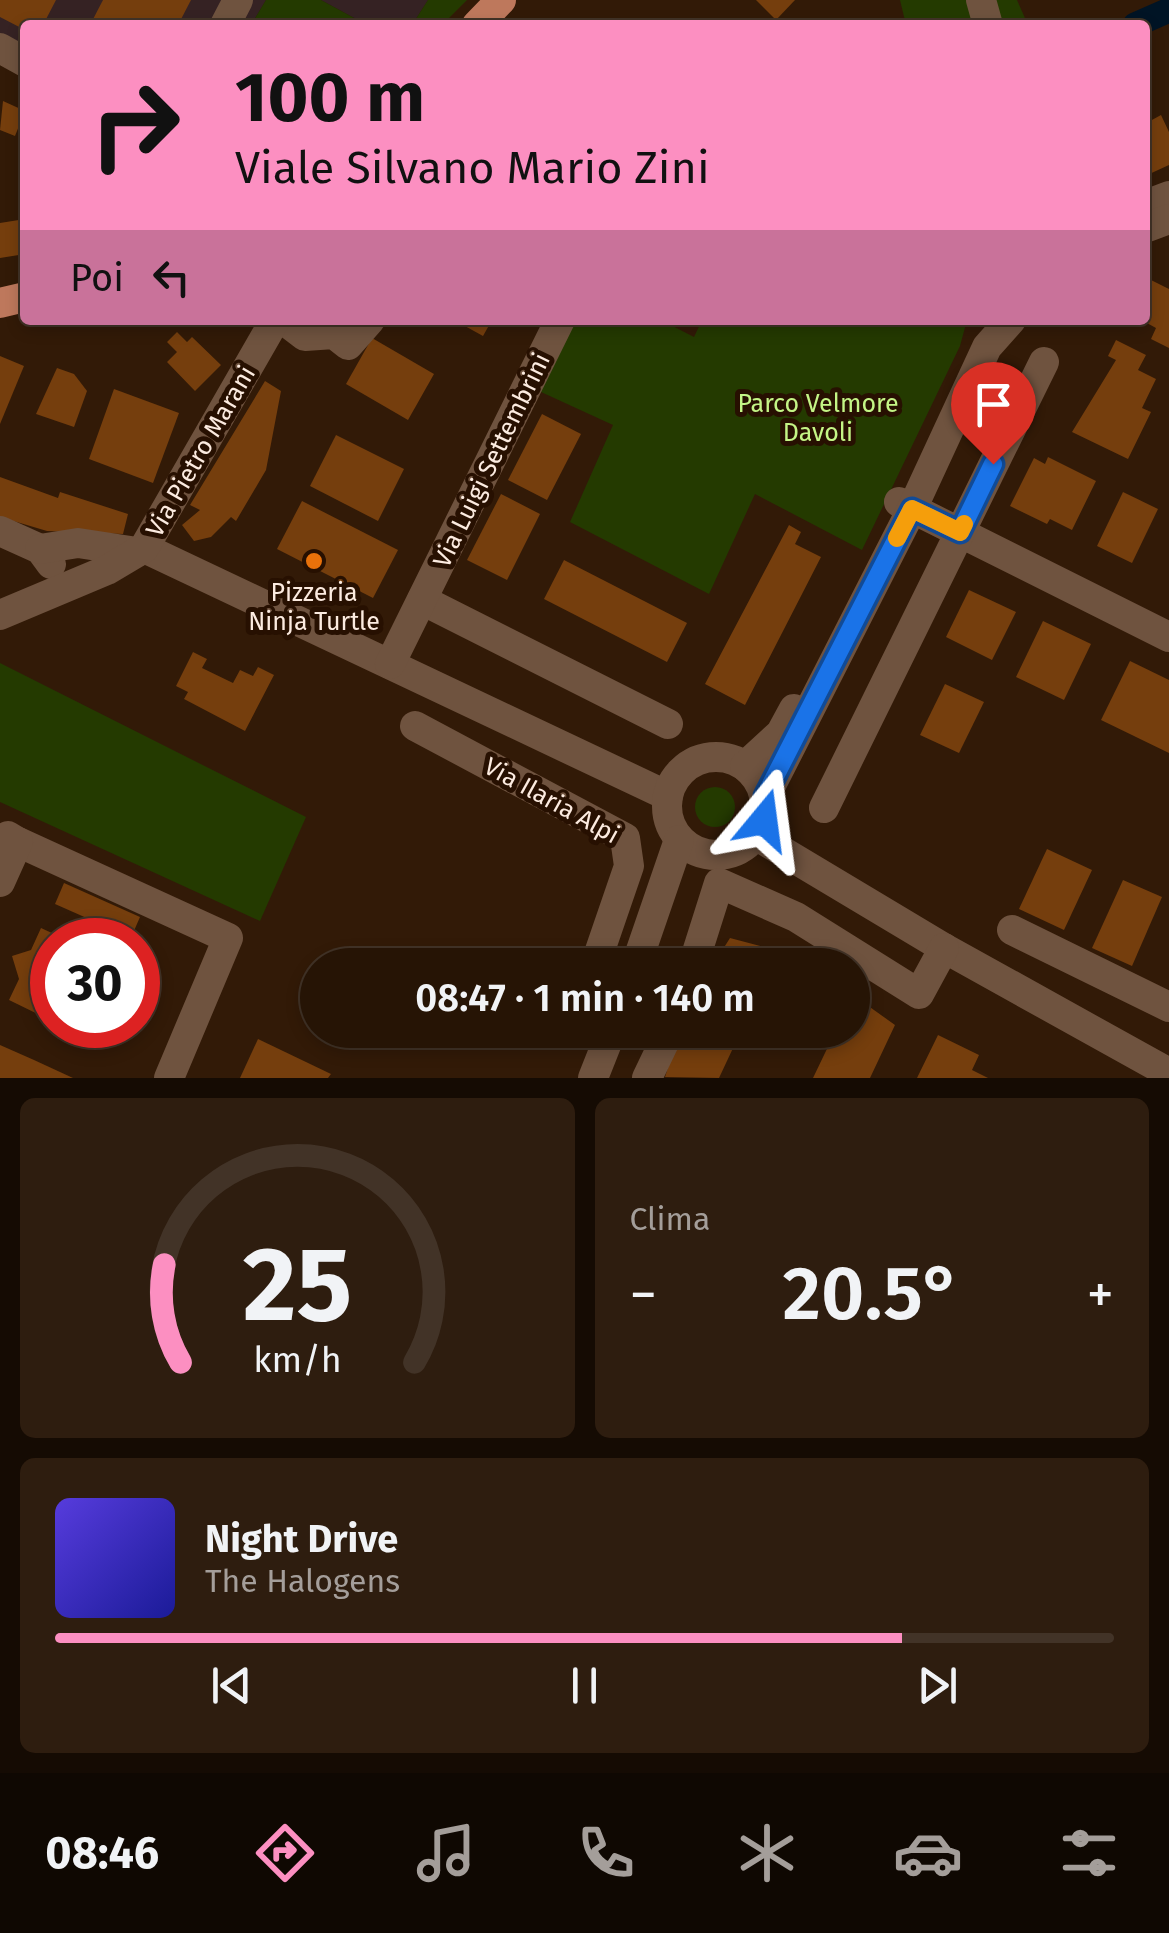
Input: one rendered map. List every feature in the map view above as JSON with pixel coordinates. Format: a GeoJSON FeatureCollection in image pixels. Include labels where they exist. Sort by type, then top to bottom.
{"type":"FeatureCollection","features":[{"type":"Feature","properties":{"kind":"main road"},"geometry":{"type":"LineString","coordinates":[[482,20],[501,0]]}},
{"type":"Feature","properties":{"kind":"street","name":"Via Pietro Marani"},"geometry":{"type":"LineString","coordinates":[[0,615],[140,550],[273,325]]}},
{"type":"Feature","properties":{"kind":"street"},"geometry":{"type":"LineString","coordinates":[[291,325],[305,336],[334,334],[348,346],[366,325]]}},
{"type":"Feature","properties":{"kind":"street","name":"Via Luigi Settembrini"},"geometry":{"type":"LineString","coordinates":[[390,664],[558,325]]}},
{"type":"Feature","properties":{"kind":"street"},"geometry":{"type":"LineString","coordinates":[[745,766],[782,733],[905,506],[981,325]]}},
{"type":"Feature","properties":{"kind":"street"},"geometry":{"type":"LineString","coordinates":[[765,796],[745,766],[730,758],[699,760],[675,778],[667,813],[691,847],[734,853],[756,836],[764,820],[765,796],[905,506],[986,347],[1006,325]]}},
{"type":"Feature","properties":{"kind":"street"},"geometry":{"type":"LineString","coordinates":[[824,808],[1044,362]]}},
{"type":"Feature","properties":{"kind":"street"},"geometry":{"type":"LineString","coordinates":[[905,506],[1169,637]]}},
{"type":"Feature","properties":{"kind":"street"},"geometry":{"type":"LineString","coordinates":[[0,531],[40,549],[67,587]]}},
{"type":"Feature","properties":{"kind":"street"},"geometry":{"type":"LineString","coordinates":[[40,549],[78,544],[140,550],[668,796]]}},
{"type":"Feature","properties":{"kind":"street"},"geometry":{"type":"LineString","coordinates":[[422,600],[668,724]]}},
{"type":"Feature","properties":{"kind":"street","name":"Via Ilaria Alpi"},"geometry":{"type":"LineString","coordinates":[[416,726],[625,838],[628,866],[601,948]]}},
{"type":"Feature","properties":{"kind":"street"},"geometry":{"type":"LineString","coordinates":[[0,882],[7,832],[228,938],[168,1078]]}},
{"type":"Feature","properties":{"kind":"street"},"geometry":{"type":"LineString","coordinates":[[756,836],[944,948],[1169,1073]]}},
{"type":"Feature","properties":{"kind":"street"},"geometry":{"type":"LineString","coordinates":[[644,948],[691,847]]}},
{"type":"Feature","properties":{"kind":"street"},"geometry":{"type":"LineString","coordinates":[[658,948],[691,847]]}},
{"type":"Feature","properties":{"kind":"street"},"geometry":{"type":"LineString","coordinates":[[698,948],[719,883],[796,917],[846,948]]}},
{"type":"Feature","properties":{"kind":"street"},"geometry":{"type":"LineString","coordinates":[[1012,930],[1169,1007]]}},
{"type":"Feature","properties":{"kind":"street"},"geometry":{"type":"LineString","coordinates":[[870,963],[919,994],[944,948]]}},
{"type":"Feature","properties":{"kind":"street"},"geometry":{"type":"LineString","coordinates":[[594,1078],[605,1048]]}},
{"type":"Feature","properties":{"kind":"street"},"geometry":{"type":"LineString","coordinates":[[611,1078],[622,1048]]}},
{"type":"Feature","properties":{"kind":"street"},"geometry":{"type":"LineString","coordinates":[[647,1078],[661,1048]]}},
{"type":"Feature","properties":{"kind":"shaded area"},"geometry":{"type":"Polygon","coordinates":[[[0,0],[266,0],[254,20],[20,20],[20,59],[0,48],[0,0]]]}},
{"type":"Feature","properties":{"kind":"shaded area"},"geometry":{"type":"Polygon","coordinates":[[[321,0],[428,0],[415,20],[358,20],[321,0]]]}},
{"type":"Feature","properties":{"kind":"green space"},"geometry":{"type":"Polygon","coordinates":[[[266,0],[321,0],[358,20],[254,20],[266,0]]]}},
{"type":"Feature","properties":{"kind":"green space"},"geometry":{"type":"Polygon","coordinates":[[[428,0],[467,0],[447,20],[415,20],[428,0]]]}},
{"type":"Feature","properties":{"kind":"green space"},"geometry":{"type":"Polygon","coordinates":[[[900,0],[1017,0],[1026,20],[905,20],[900,0]]]}},
{"type":"Feature","properties":{"kind":"green space","name":"Parco Velmore Davoli"},"geometry":{"type":"Polygon","coordinates":[[[558,325],[671,325],[694,337],[700,325],[966,325],[960,346],[862,550],[755,494],[709,594],[570,522],[613,425],[528,386],[558,325]]]}},
{"type":"Feature","properties":{"kind":"green space"},"geometry":{"type":"Polygon","coordinates":[[[0,663],[306,817],[260,921],[0,802],[0,663]]]}},
{"type":"Feature","properties":{"kind":"green space"},"geometry":{"type":"Polygon","coordinates":[[[715,787],[729,793],[735,807],[729,821],[715,827],[701,821],[695,807],[701,793],[715,787]]]}},
{"type":"Feature","properties":{"kind":"building"},"geometry":{"type":"Polygon","coordinates":[[[0,0],[56,0],[46,20],[20,20],[20,27],[0,17],[0,0]]]}},
{"type":"Feature","properties":{"kind":"building"},"geometry":{"type":"Polygon","coordinates":[[[103,0],[191,0],[181,20],[93,20],[103,0]]]}},
{"type":"Feature","properties":{"kind":"building"},"geometry":{"type":"Polygon","coordinates":[[[756,0],[795,0],[776,20],[756,0]]]}},
{"type":"Feature","properties":{"kind":"building"},"geometry":{"type":"Polygon","coordinates":[[[3,101],[20,109],[15,136],[0,130],[3,101]]]}},
{"type":"Feature","properties":{"kind":"building"},"geometry":{"type":"Polygon","coordinates":[[[1161,115],[1169,132],[1169,165],[1150,174],[1150,121],[1161,115]]]}},
{"type":"Feature","properties":{"kind":"building"},"geometry":{"type":"Polygon","coordinates":[[[20,220],[20,255],[0,258],[0,223],[20,220]]]}},
{"type":"Feature","properties":{"kind":"building"},"geometry":{"type":"Polygon","coordinates":[[[1150,280],[1169,289],[1169,348],[1151,339],[1156,328],[1150,325],[1150,280]]]}},
{"type":"Feature","properties":{"kind":"building"},"geometry":{"type":"Polygon","coordinates":[[[463,325],[489,325],[483,336],[463,325]]]}},
{"type":"Feature","properties":{"kind":"building"},"geometry":{"type":"Polygon","coordinates":[[[177,332],[187,342],[192,337],[221,365],[195,391],[167,362],[177,352],[167,342],[177,332]]]}},
{"type":"Feature","properties":{"kind":"building"},"geometry":{"type":"Polygon","coordinates":[[[372,338],[434,374],[408,420],[346,384],[372,338]]]}},
{"type":"Feature","properties":{"kind":"building"},"geometry":{"type":"Polygon","coordinates":[[[1116,340],[1146,355],[1138,370],[1156,379],[1142,408],[1151,412],[1128,459],[1072,432],[1116,360],[1108,356],[1116,340]]]}},
{"type":"Feature","properties":{"kind":"building"},"geometry":{"type":"Polygon","coordinates":[[[0,356],[24,366],[0,424],[0,356]]]}},
{"type":"Feature","properties":{"kind":"building"},"geometry":{"type":"Polygon","coordinates":[[[57,368],[74,374],[87,391],[74,427],[36,414],[57,368]]]}},
{"type":"Feature","properties":{"kind":"building"},"geometry":{"type":"Polygon","coordinates":[[[265,381],[281,391],[266,470],[236,521],[231,517],[211,537],[194,541],[182,525],[200,510],[190,505],[265,381]]]}},
{"type":"Feature","properties":{"kind":"building"},"geometry":{"type":"Polygon","coordinates":[[[114,389],[179,413],[153,483],[89,459],[114,389]]]}},
{"type":"Feature","properties":{"kind":"building"},"geometry":{"type":"Polygon","coordinates":[[[542,414],[581,434],[547,500],[508,480],[542,414]]]}},
{"type":"Feature","properties":{"kind":"building"},"geometry":{"type":"Polygon","coordinates":[[[336,435],[404,469],[378,521],[310,486],[336,435]]]}},
{"type":"Feature","properties":{"kind":"building"},"geometry":{"type":"Polygon","coordinates":[[[1048,457],[1096,481],[1072,530],[1050,519],[1047,524],[1010,506],[1034,458],[1045,464],[1048,457]]]}},
{"type":"Feature","properties":{"kind":"building"},"geometry":{"type":"Polygon","coordinates":[[[0,477],[58,498],[60,492],[128,514],[123,534],[47,531],[0,517],[0,477]]]}},
{"type":"Feature","properties":{"kind":"building"},"geometry":{"type":"Polygon","coordinates":[[[1123,492],[1158,509],[1132,563],[1097,546],[1123,492]]]}},
{"type":"Feature","properties":{"kind":"building"},"geometry":{"type":"Polygon","coordinates":[[[501,494],[540,514],[507,580],[467,560],[501,494]]]}},
{"type":"Feature","properties":{"kind":"building"},"geometry":{"type":"Polygon","coordinates":[[[302,501],[398,550],[373,598],[277,549],[302,501]]]}},
{"type":"Feature","properties":{"kind":"building"},"geometry":{"type":"Polygon","coordinates":[[[789,525],[801,532],[795,544],[821,557],[745,705],[705,684],[789,525]]]}},
{"type":"Feature","properties":{"kind":"building"},"geometry":{"type":"Polygon","coordinates":[[[564,560],[687,623],[667,662],[544,599],[564,560]]]}},
{"type":"Feature","properties":{"kind":"building"},"geometry":{"type":"Polygon","coordinates":[[[969,590],[1016,612],[992,660],[946,637],[969,590]]]}},
{"type":"Feature","properties":{"kind":"building"},"geometry":{"type":"Polygon","coordinates":[[[1043,621],[1091,644],[1064,700],[1016,677],[1043,621]]]}},
{"type":"Feature","properties":{"kind":"building"},"geometry":{"type":"Polygon","coordinates":[[[193,652],[207,659],[202,668],[233,683],[240,670],[253,676],[258,667],[274,675],[245,731],[184,699],[188,692],[176,686],[193,652]]]}},
{"type":"Feature","properties":{"kind":"building"},"geometry":{"type":"Polygon","coordinates":[[[1130,661],[1169,680],[1169,753],[1101,720],[1130,661]]]}},
{"type":"Feature","properties":{"kind":"building"},"geometry":{"type":"Polygon","coordinates":[[[945,684],[984,702],[959,753],[920,735],[945,684]]]}},
{"type":"Feature","properties":{"kind":"building"},"geometry":{"type":"Polygon","coordinates":[[[1047,849],[1092,870],[1064,930],[1019,909],[1047,849]]]}},
{"type":"Feature","properties":{"kind":"building"},"geometry":{"type":"Polygon","coordinates":[[[1123,880],[1162,897],[1132,966],[1092,948],[1123,880]]]}},
{"type":"Feature","properties":{"kind":"building"},"geometry":{"type":"Polygon","coordinates":[[[64,883],[140,917],[87,918],[55,904],[64,883]]]}},
{"type":"Feature","properties":{"kind":"building"},"geometry":{"type":"Polygon","coordinates":[[[730,938],[764,947],[764,948],[724,948],[730,938]]]}},
{"type":"Feature","properties":{"kind":"building"},"geometry":{"type":"Polygon","coordinates":[[[30,950],[30,1010],[9,1000],[19,979],[12,956],[30,950]]]}},
{"type":"Feature","properties":{"kind":"building"},"geometry":{"type":"Polygon","coordinates":[[[870,1007],[895,1025],[870,1078],[813,1078],[827,1048],[870,1048],[870,1007]]]}},
{"type":"Feature","properties":{"kind":"building"},"geometry":{"type":"Polygon","coordinates":[[[938,1035],[979,1055],[972,1070],[988,1078],[917,1078],[938,1035]]]}},
{"type":"Feature","properties":{"kind":"building"},"geometry":{"type":"Polygon","coordinates":[[[258,1039],[331,1074],[328,1078],[240,1078],[258,1039]]]}},
{"type":"Feature","properties":{"kind":"building"},"geometry":{"type":"Polygon","coordinates":[[[0,1045],[34,1060],[73,1078],[0,1078],[0,1045]]]}},
{"type":"Feature","properties":{"kind":"building"},"geometry":{"type":"Polygon","coordinates":[[[674,1048],[733,1048],[719,1078],[665,1077],[674,1048]]]}},
{"type":"Feature","properties":{"kind":"waterway"},"geometry":{"type":"LineString","coordinates":[[1146,20],[1169,10]]}},
{"type":"Feature","properties":{"kind":"slow traffic"},"geometry":{"type":"LineString","coordinates":[[897,538],[912,509],[960,532],[964,524]]}},
{"type":"Feature","properties":{"kind":"place","name":"Pizzeria Ninja Turtle"},"geometry":{"type":"Point","coordinates":[314,561]}},
{"type":"Feature","properties":{"kind":"route"},"geometry":{"type":"LineString","coordinates":[[764,820],[765,796],[912,509],[960,532],[993,464]]}}]}
